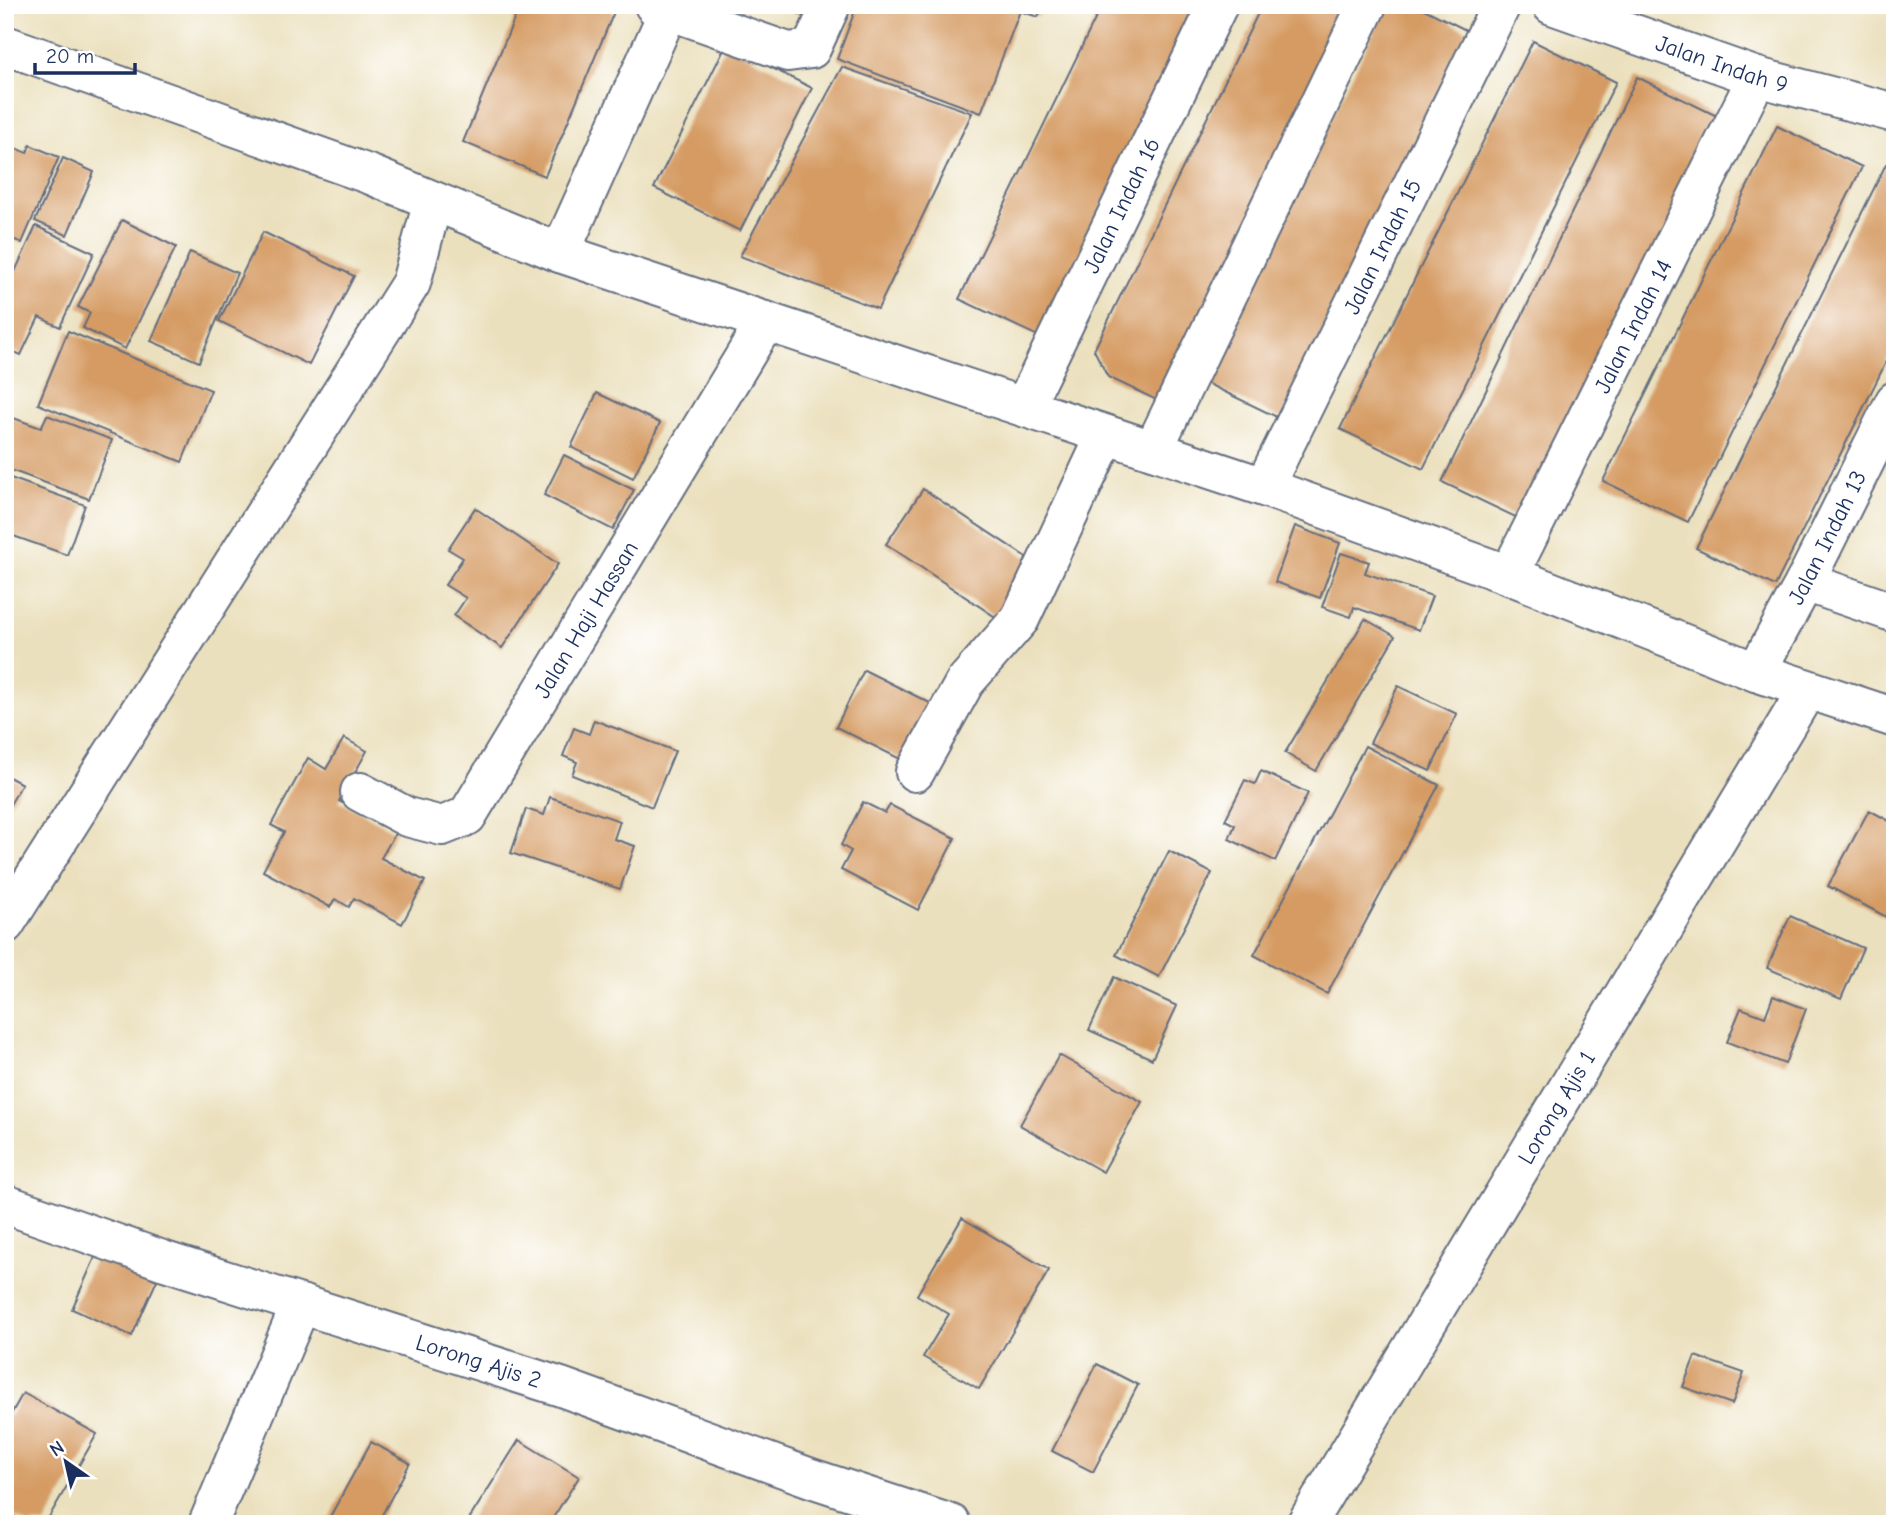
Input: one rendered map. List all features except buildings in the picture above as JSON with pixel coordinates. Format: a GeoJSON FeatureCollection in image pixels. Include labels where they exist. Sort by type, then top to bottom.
{"type":"FeatureCollection","features":[{"type":"Feature","properties":{"kind":"street"},"geometry":{"type":"LineString","coordinates":[[560,253],[661,8],[788,52],[811,49],[831,5]]}},
{"type":"Feature","properties":{"kind":"street","name":"Jalan Indah 16"},"geometry":{"type":"LineString","coordinates":[[1024,407],[1219,5]]}},
{"type":"Feature","properties":{"kind":"street"},"geometry":{"type":"LineString","coordinates":[[1153,450],[1367,5]]}},
{"type":"Feature","properties":{"kind":"street","name":"Jalan Indah 15"},"geometry":{"type":"LineString","coordinates":[[1264,487],[1501,5]]}},
{"type":"Feature","properties":{"kind":"street","name":"Jalan Indah 9"},"geometry":{"type":"LineString","coordinates":[[1552,5],[1757,77],[1895,113]]}},
{"type":"Feature","properties":{"kind":"street"},"geometry":{"type":"LineString","coordinates":[[5,45],[358,170],[560,253],[1264,487],[1509,575],[1756,672],[1895,718]]}},
{"type":"Feature","properties":{"kind":"street","name":"Jalan Indah 14"},"geometry":{"type":"LineString","coordinates":[[1509,575],[1757,77]]}},
{"type":"Feature","properties":{"kind":"street"},"geometry":{"type":"LineString","coordinates":[[5,924],[411,283],[433,201]]}},
{"type":"Feature","properties":{"kind":"street","name":"Jalan Haji Hassan"},"geometry":{"type":"LineString","coordinates":[[360,792],[407,817],[442,826],[467,816],[766,321]]}},
{"type":"Feature","properties":{"kind":"street","name":"Jalan Indah 13"},"geometry":{"type":"LineString","coordinates":[[1756,672],[1805,582],[1895,401]]}},
{"type":"Feature","properties":{"kind":"street"},"geometry":{"type":"LineString","coordinates":[[915,772],[965,682],[1020,620],[1106,435]]}},
{"type":"Feature","properties":{"kind":"street"},"geometry":{"type":"LineString","coordinates":[[1805,582],[1895,613]]}},
{"type":"Feature","properties":{"kind":"street","name":"Lorong Ajis 1"},"geometry":{"type":"LineString","coordinates":[[1306,1524],[1807,690]]}},
{"type":"Feature","properties":{"kind":"street","name":"Lorong Ajis 2"},"geometry":{"type":"LineString","coordinates":[[5,1204],[165,1261],[561,1387],[811,1478],[951,1524]]}},
{"type":"Feature","properties":{"kind":"street"},"geometry":{"type":"LineString","coordinates":[[208,1524],[301,1304]]}}]}
